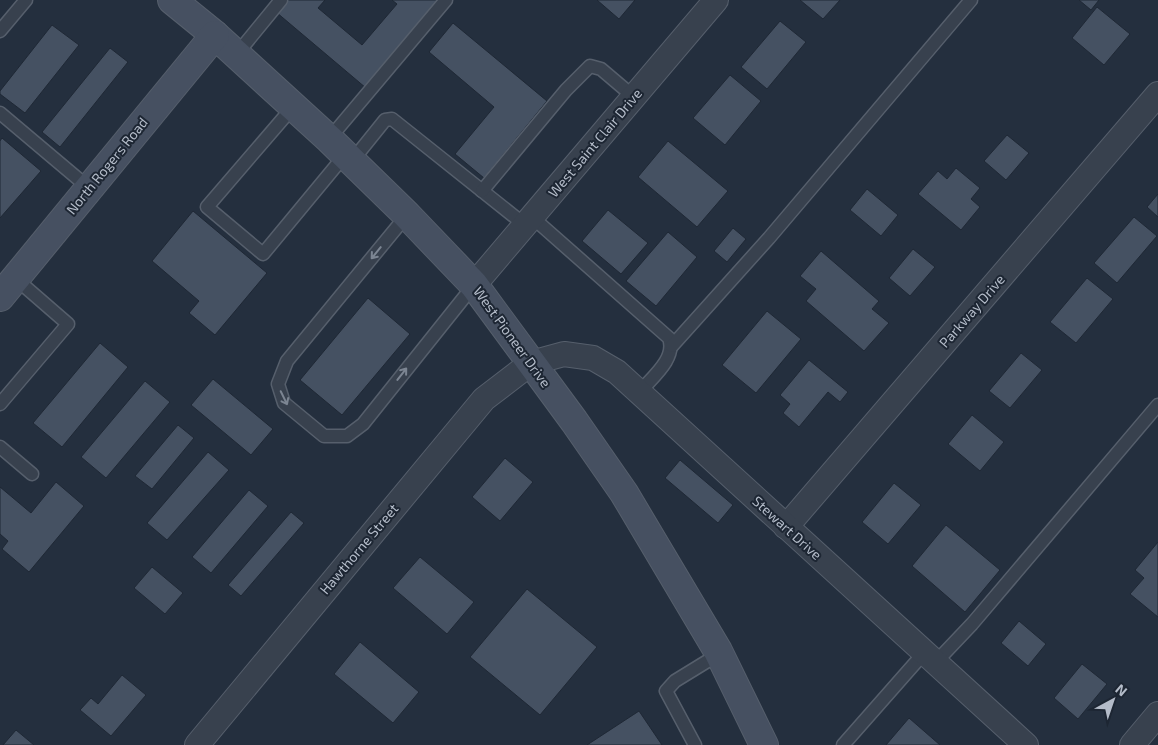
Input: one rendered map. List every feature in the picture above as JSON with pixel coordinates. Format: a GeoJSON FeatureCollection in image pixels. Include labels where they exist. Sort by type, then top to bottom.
{"type":"FeatureCollection","features":[{"type":"Feature","properties":{"kind":"main road","name":"West Pioneer Drive"},"geometry":{"type":"LineString","coordinates":[[175,1],[215,35],[342,152],[407,215],[474,285],[624,493],[719,654],[764,745]]}},
{"type":"Feature","properties":{"kind":"main road","name":"North Rogers Road"},"geometry":{"type":"LineString","coordinates":[[7,288],[215,35]]}},
{"type":"Feature","properties":{"kind":"street","name":"West Saint Clair Drive"},"geometry":{"type":"LineString","coordinates":[[474,285],[716,0]]}},
{"type":"Feature","properties":{"kind":"street","name":"Parkway Drive"},"geometry":{"type":"LineString","coordinates":[[786,528],[1158,94]]}},
{"type":"Feature","properties":{"kind":"street","name":"Stewart Drive"},"geometry":{"type":"LineString","coordinates":[[531,363],[564,354],[593,358],[617,372],[638,394],[1026,745]]}},
{"type":"Feature","properties":{"kind":"street","name":"Hawthorne Street"},"geometry":{"type":"LineString","coordinates":[[196,745],[484,399],[531,363]]}},
{"type":"Feature","properties":{"kind":"street"},"geometry":{"type":"LineString","coordinates":[[1132,745],[1158,714]]}},
{"type":"Feature","properties":{"kind":"lane"},"geometry":{"type":"LineString","coordinates":[[0,31],[26,0]]}},
{"type":"Feature","properties":{"kind":"lane"},"geometry":{"type":"LineString","coordinates":[[236,55],[281,0]]}},
{"type":"Feature","properties":{"kind":"lane"},"geometry":{"type":"LineString","coordinates":[[293,107],[207,207],[263,254],[342,152],[446,0]]}},
{"type":"Feature","properties":{"kind":"lane"},"geometry":{"type":"LineString","coordinates":[[672,346],[769,238],[971,0]]}},
{"type":"Feature","properties":{"kind":"lane"},"geometry":{"type":"LineString","coordinates":[[482,191],[566,90],[590,66],[600,69],[634,97]]}},
{"type":"Feature","properties":{"kind":"lane"},"geometry":{"type":"LineString","coordinates":[[0,113],[89,188]]}},
{"type":"Feature","properties":{"kind":"lane"},"geometry":{"type":"LineString","coordinates":[[342,152],[385,120],[392,119],[482,191],[528,221],[669,338],[672,346],[670,357],[638,394]]}},
{"type":"Feature","properties":{"kind":"lane"},"geometry":{"type":"LineString","coordinates":[[407,215],[287,361],[278,384],[284,403],[324,436],[347,436],[363,424],[474,285]]}},
{"type":"Feature","properties":{"kind":"lane"},"geometry":{"type":"LineString","coordinates":[[0,404],[68,324],[7,288]]}},
{"type":"Feature","properties":{"kind":"lane"},"geometry":{"type":"LineString","coordinates":[[843,745],[929,658],[972,624],[1158,405]]}},
{"type":"Feature","properties":{"kind":"lane"},"geometry":{"type":"LineString","coordinates":[[0,447],[32,474]]}},
{"type":"Feature","properties":{"kind":"lane"},"geometry":{"type":"LineString","coordinates":[[695,745],[666,691],[675,681],[719,654]]}},
{"type":"Feature","properties":{"kind":"building"},"geometry":{"type":"Polygon","coordinates":[[[287,0],[325,0],[318,8],[362,45],[397,4],[392,0],[438,0],[366,88],[276,12],[287,0]]]}},
{"type":"Feature","properties":{"kind":"building"},"geometry":{"type":"Polygon","coordinates":[[[597,0],[635,0],[619,19],[597,0]]]}},
{"type":"Feature","properties":{"kind":"building"},"geometry":{"type":"Polygon","coordinates":[[[800,0],[840,0],[823,19],[800,0]]]}},
{"type":"Feature","properties":{"kind":"building"},"geometry":{"type":"Polygon","coordinates":[[[1079,0],[1099,0],[1091,10],[1079,0]]]}},
{"type":"Feature","properties":{"kind":"building"},"geometry":{"type":"Polygon","coordinates":[[[1097,7],[1130,34],[1104,65],[1072,38],[1097,7]]]}},
{"type":"Feature","properties":{"kind":"building"},"geometry":{"type":"Polygon","coordinates":[[[780,21],[806,42],[767,89],[741,67],[780,21]]]}},
{"type":"Feature","properties":{"kind":"building"},"geometry":{"type":"Polygon","coordinates":[[[453,23],[547,101],[484,178],[455,154],[494,107],[429,52],[453,23]]]}},
{"type":"Feature","properties":{"kind":"building"},"geometry":{"type":"Polygon","coordinates":[[[52,25],[79,45],[25,113],[0,94],[0,91],[52,25]]]}},
{"type":"Feature","properties":{"kind":"building"},"geometry":{"type":"Polygon","coordinates":[[[110,48],[128,62],[60,147],[42,132],[110,48]]]}},
{"type":"Feature","properties":{"kind":"building"},"geometry":{"type":"Polygon","coordinates":[[[730,75],[761,101],[725,145],[693,118],[730,75]]]}},
{"type":"Feature","properties":{"kind":"building"},"geometry":{"type":"Polygon","coordinates":[[[1007,135],[1029,153],[1006,180],[984,161],[1007,135]]]}},
{"type":"Feature","properties":{"kind":"building"},"geometry":{"type":"Polygon","coordinates":[[[2,138],[41,171],[0,218],[0,141],[2,138]]]}},
{"type":"Feature","properties":{"kind":"building"},"geometry":{"type":"Polygon","coordinates":[[[668,141],[728,191],[697,227],[638,177],[668,141]]]}},
{"type":"Feature","properties":{"kind":"building"},"geometry":{"type":"Polygon","coordinates":[[[956,168],[980,188],[971,199],[980,207],[961,230],[918,194],[938,171],[947,179],[956,168]]]}},
{"type":"Feature","properties":{"kind":"building"},"geometry":{"type":"Polygon","coordinates":[[[867,189],[898,215],[881,236],[850,210],[867,189]]]}},
{"type":"Feature","properties":{"kind":"building"},"geometry":{"type":"Polygon","coordinates":[[[1158,194],[1158,217],[1147,207],[1158,194]]]}},
{"type":"Feature","properties":{"kind":"building"},"geometry":{"type":"Polygon","coordinates":[[[608,210],[648,243],[621,274],[582,241],[608,210]]]}},
{"type":"Feature","properties":{"kind":"building"},"geometry":{"type":"Polygon","coordinates":[[[193,211],[267,273],[215,335],[189,313],[199,301],[152,261],[193,211]]]}},
{"type":"Feature","properties":{"kind":"building"},"geometry":{"type":"Polygon","coordinates":[[[1134,217],[1157,236],[1117,283],[1094,263],[1134,217]]]}},
{"type":"Feature","properties":{"kind":"building"},"geometry":{"type":"Polygon","coordinates":[[[733,228],[746,239],[727,262],[714,251],[733,228]]]}},
{"type":"Feature","properties":{"kind":"building"},"geometry":{"type":"Polygon","coordinates":[[[668,232],[697,257],[656,306],[626,281],[668,232]]]}},
{"type":"Feature","properties":{"kind":"building"},"geometry":{"type":"Polygon","coordinates":[[[913,249],[935,267],[910,296],[889,278],[913,249]]]}},
{"type":"Feature","properties":{"kind":"building"},"geometry":{"type":"Polygon","coordinates":[[[821,251],[879,301],[872,309],[889,323],[864,351],[806,301],[816,289],[800,276],[821,251]]]}},
{"type":"Feature","properties":{"kind":"building"},"geometry":{"type":"Polygon","coordinates":[[[1087,278],[1113,299],[1076,343],[1050,322],[1087,278]]]}},
{"type":"Feature","properties":{"kind":"building"},"geometry":{"type":"Polygon","coordinates":[[[368,298],[410,334],[342,415],[300,380],[368,298]]]}},
{"type":"Feature","properties":{"kind":"building"},"geometry":{"type":"Polygon","coordinates":[[[767,311],[801,339],[756,393],[722,365],[767,311]]]}},
{"type":"Feature","properties":{"kind":"building"},"geometry":{"type":"Polygon","coordinates":[[[100,343],[128,367],[62,447],[33,423],[100,343]]]}},
{"type":"Feature","properties":{"kind":"building"},"geometry":{"type":"Polygon","coordinates":[[[1021,353],[1042,370],[1010,408],[989,391],[1021,353]]]}},
{"type":"Feature","properties":{"kind":"building"},"geometry":{"type":"Polygon","coordinates":[[[809,360],[848,392],[840,402],[828,392],[799,427],[783,413],[790,404],[780,395],[809,360]]]}},
{"type":"Feature","properties":{"kind":"building"},"geometry":{"type":"Polygon","coordinates":[[[213,379],[273,429],[251,455],[191,405],[213,379]]]}},
{"type":"Feature","properties":{"kind":"building"},"geometry":{"type":"Polygon","coordinates":[[[145,381],[170,402],[106,478],[81,457],[145,381]]]}},
{"type":"Feature","properties":{"kind":"building"},"geometry":{"type":"Polygon","coordinates":[[[972,415],[1004,442],[980,471],[948,444],[972,415]]]}},
{"type":"Feature","properties":{"kind":"building"},"geometry":{"type":"Polygon","coordinates":[[[178,425],[194,438],[152,489],[135,476],[178,425]]]}},
{"type":"Feature","properties":{"kind":"building"},"geometry":{"type":"Polygon","coordinates":[[[208,452],[229,470],[167,540],[147,523],[208,452]]]}},
{"type":"Feature","properties":{"kind":"building"},"geometry":{"type":"Polygon","coordinates":[[[505,458],[533,482],[500,521],[472,497],[505,458]]]}},
{"type":"Feature","properties":{"kind":"building"},"geometry":{"type":"Polygon","coordinates":[[[680,460],[733,505],[718,523],[665,478],[680,460]]]}},
{"type":"Feature","properties":{"kind":"building"},"geometry":{"type":"Polygon","coordinates":[[[56,482],[84,506],[29,572],[2,549],[8,541],[0,534],[0,487],[31,513],[56,482]]]}},
{"type":"Feature","properties":{"kind":"building"},"geometry":{"type":"Polygon","coordinates":[[[894,483],[921,505],[888,544],[862,522],[894,483]]]}},
{"type":"Feature","properties":{"kind":"building"},"geometry":{"type":"Polygon","coordinates":[[[249,490],[268,506],[211,573],[192,557],[249,490]]]}},
{"type":"Feature","properties":{"kind":"building"},"geometry":{"type":"Polygon","coordinates":[[[291,512],[304,523],[241,596],[228,585],[291,512]]]}},
{"type":"Feature","properties":{"kind":"building"},"geometry":{"type":"Polygon","coordinates":[[[946,525],[1000,570],[965,612],[912,566],[946,525]]]}},
{"type":"Feature","properties":{"kind":"building"},"geometry":{"type":"Polygon","coordinates":[[[1158,542],[1158,617],[1130,594],[1144,578],[1135,570],[1158,542]]]}},
{"type":"Feature","properties":{"kind":"building"},"geometry":{"type":"Polygon","coordinates":[[[420,557],[474,602],[447,634],[393,588],[420,557]]]}},
{"type":"Feature","properties":{"kind":"building"},"geometry":{"type":"Polygon","coordinates":[[[152,567],[183,593],[165,614],[134,588],[152,567]]]}},
{"type":"Feature","properties":{"kind":"building"},"geometry":{"type":"Polygon","coordinates":[[[527,589],[597,647],[540,715],[470,657],[527,589]]]}},
{"type":"Feature","properties":{"kind":"building"},"geometry":{"type":"Polygon","coordinates":[[[1019,621],[1046,644],[1028,666],[1001,643],[1019,621]]]}},
{"type":"Feature","properties":{"kind":"building"},"geometry":{"type":"Polygon","coordinates":[[[360,642],[419,692],[393,723],[334,674],[360,642]]]}},
{"type":"Feature","properties":{"kind":"building"},"geometry":{"type":"Polygon","coordinates":[[[1082,664],[1107,684],[1078,719],[1054,698],[1082,664]]]}},
{"type":"Feature","properties":{"kind":"building"},"geometry":{"type":"Polygon","coordinates":[[[122,675],[146,695],[111,736],[80,710],[91,698],[98,704],[122,675]]]}},
{"type":"Feature","properties":{"kind":"building"},"geometry":{"type":"Polygon","coordinates":[[[639,711],[662,745],[587,745],[639,711]]]}},
{"type":"Feature","properties":{"kind":"building"},"geometry":{"type":"Polygon","coordinates":[[[909,718],[940,745],[886,745],[909,718]]]}},
{"type":"Feature","properties":{"kind":"building"},"geometry":{"type":"Polygon","coordinates":[[[16,730],[34,745],[3,745],[16,730]]]}}]}
